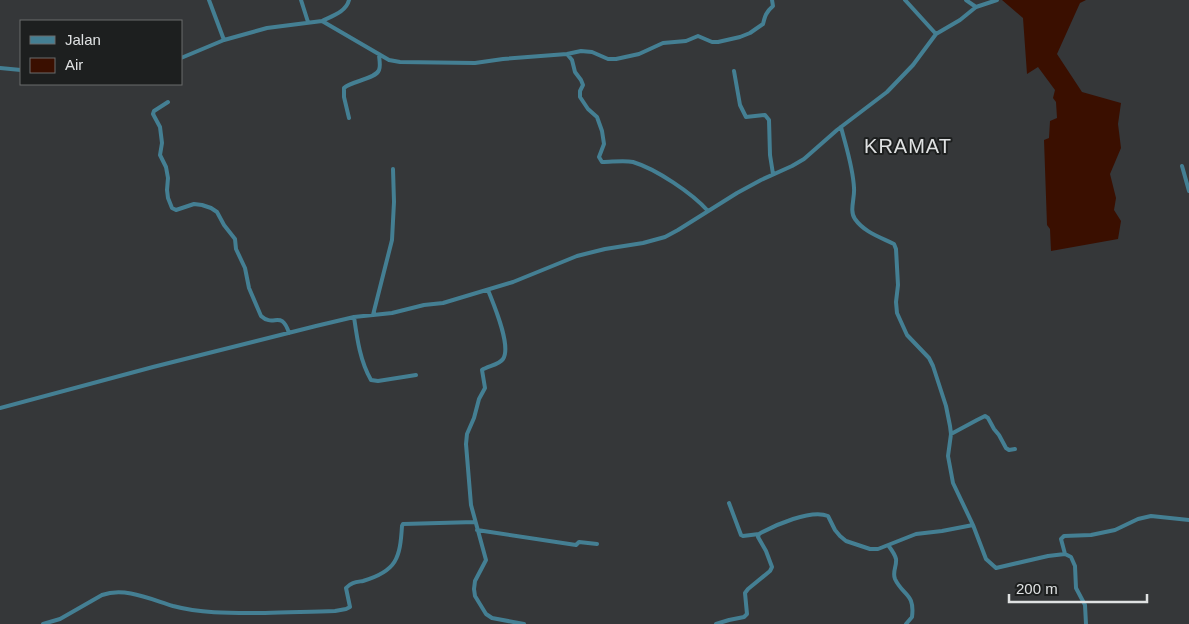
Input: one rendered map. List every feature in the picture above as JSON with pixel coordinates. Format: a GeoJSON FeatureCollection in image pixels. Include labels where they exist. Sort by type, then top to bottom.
{"type":"FeatureCollection","features":[{"type":"Feature","properties":{"kind":"street"},"geometry":{"type":"LineString","coordinates":[[209,0],[224,40]]}},
{"type":"Feature","properties":{"kind":"street"},"geometry":{"type":"LineString","coordinates":[[301,0],[308,22]]}},
{"type":"Feature","properties":{"kind":"street"},"geometry":{"type":"LineString","coordinates":[[182,58],[224,40],[267,28],[322,21],[344,10],[349,0]]}},
{"type":"Feature","properties":{"kind":"street"},"geometry":{"type":"LineString","coordinates":[[322,21],[389,60],[400,62],[475,63],[581,51],[592,52],[608,59],[616,59],[639,54],[663,44],[686,41],[698,36],[712,42],[740,37],[763,24],[767,12],[773,6],[772,0]]}},
{"type":"Feature","properties":{"kind":"street"},"geometry":{"type":"LineString","coordinates":[[905,0],[936,34]]}},
{"type":"Feature","properties":{"kind":"street"},"geometry":{"type":"LineString","coordinates":[[966,0],[976,7]]}},
{"type":"Feature","properties":{"kind":"street"},"geometry":{"type":"LineString","coordinates":[[0,408],[153,367],[354,317],[392,313],[424,304],[443,303],[513,282],[577,256],[664,237],[749,185],[804,159],[841,127],[894,86],[936,34],[960,20],[976,7],[997,0]]}},
{"type":"Feature","properties":{"kind":"street"},"geometry":{"type":"LineString","coordinates":[[349,118],[344,88],[347,85],[378,73],[379,54]]}},
{"type":"Feature","properties":{"kind":"street"},"geometry":{"type":"LineString","coordinates":[[567,54],[572,60],[581,80],[580,97],[597,118],[602,131],[604,144],[599,157],[600,160],[602,162],[632,162],[658,173],[690,194],[708,211]]}},
{"type":"Feature","properties":{"kind":"street"},"geometry":{"type":"LineString","coordinates":[[0,68],[20,70]]}},
{"type":"Feature","properties":{"kind":"street"},"geometry":{"type":"LineString","coordinates":[[734,71],[740,106],[746,117],[765,114],[769,120],[770,155],[773,174]]}},
{"type":"Feature","properties":{"kind":"street"},"geometry":{"type":"LineString","coordinates":[[168,102],[154,111],[153,114],[160,127],[162,143],[160,155],[166,167],[168,198],[172,208],[176,210],[194,204],[211,208],[217,212],[235,239],[236,249],[261,316],[265,319],[284,321],[289,333]]}},
{"type":"Feature","properties":{"kind":"street"},"geometry":{"type":"LineString","coordinates":[[841,127],[851,165],[854,190],[853,216],[856,221],[870,232],[894,244],[896,249],[897,313],[907,334],[931,362],[946,406],[951,434],[948,456],[954,482],[986,559],[996,568],[1048,556],[1065,554],[1071,557],[1075,566],[1076,588],[1085,605],[1086,624]]}},
{"type":"Feature","properties":{"kind":"street"},"geometry":{"type":"LineString","coordinates":[[1182,166],[1189,191]]}},
{"type":"Feature","properties":{"kind":"street"},"geometry":{"type":"LineString","coordinates":[[373,315],[392,240],[393,169]]}},
{"type":"Feature","properties":{"kind":"street"},"geometry":{"type":"LineString","coordinates":[[488,290],[504,333],[505,349],[504,359],[482,370],[485,388],[479,399],[467,434],[466,444],[471,505],[486,560],[474,589],[475,596],[486,614],[492,618],[524,624]]}},
{"type":"Feature","properties":{"kind":"street"},"geometry":{"type":"LineString","coordinates":[[354,317],[360,352],[371,380],[378,381],[416,375]]}},
{"type":"Feature","properties":{"kind":"street"},"geometry":{"type":"LineString","coordinates":[[951,434],[986,416],[1006,448],[1009,450],[1015,449]]}},
{"type":"Feature","properties":{"kind":"street"},"geometry":{"type":"LineString","coordinates":[[728,503],[743,536],[759,534],[778,524],[812,514],[823,514],[828,516],[835,530],[846,541],[870,549],[878,549],[916,534],[942,531],[973,524]]}},
{"type":"Feature","properties":{"kind":"street"},"geometry":{"type":"LineString","coordinates":[[1065,554],[1061,539],[1064,536],[1091,535],[1116,530],[1138,519],[1151,516],[1189,520]]}},
{"type":"Feature","properties":{"kind":"street"},"geometry":{"type":"LineString","coordinates":[[43,624],[60,619],[109,592],[124,592],[176,607],[211,613],[346,610],[350,606],[346,588],[350,584],[383,573],[394,565],[398,558],[402,526],[404,524],[475,522]]}},
{"type":"Feature","properties":{"kind":"street"},"geometry":{"type":"LineString","coordinates":[[477,530],[576,545],[579,542],[597,544]]}},
{"type":"Feature","properties":{"kind":"street"},"geometry":{"type":"LineString","coordinates":[[716,624],[744,617],[747,614],[745,593],[772,567],[758,537],[759,534]]}},
{"type":"Feature","properties":{"kind":"street"},"geometry":{"type":"LineString","coordinates":[[888,545],[896,558],[896,567],[893,572],[895,580],[911,599],[912,618],[906,624]]}},
{"type":"Feature","properties":{"kind":"water"},"geometry":{"type":"Polygon","coordinates":[[[1002,0],[1086,0],[1080,3],[1057,54],[1082,92],[1121,103],[1118,124],[1121,148],[1110,174],[1116,198],[1114,210],[1121,221],[1118,239],[1051,251],[1050,229],[1047,225],[1044,140],[1049,138],[1050,121],[1057,118],[1056,102],[1053,98],[1055,90],[1038,67],[1027,74],[1023,18],[1002,0]]]}},
{"type":"Feature","properties":{"kind":"district","name":"KRAMAT"},"geometry":{"type":"Point","coordinates":[908,146]}}]}
